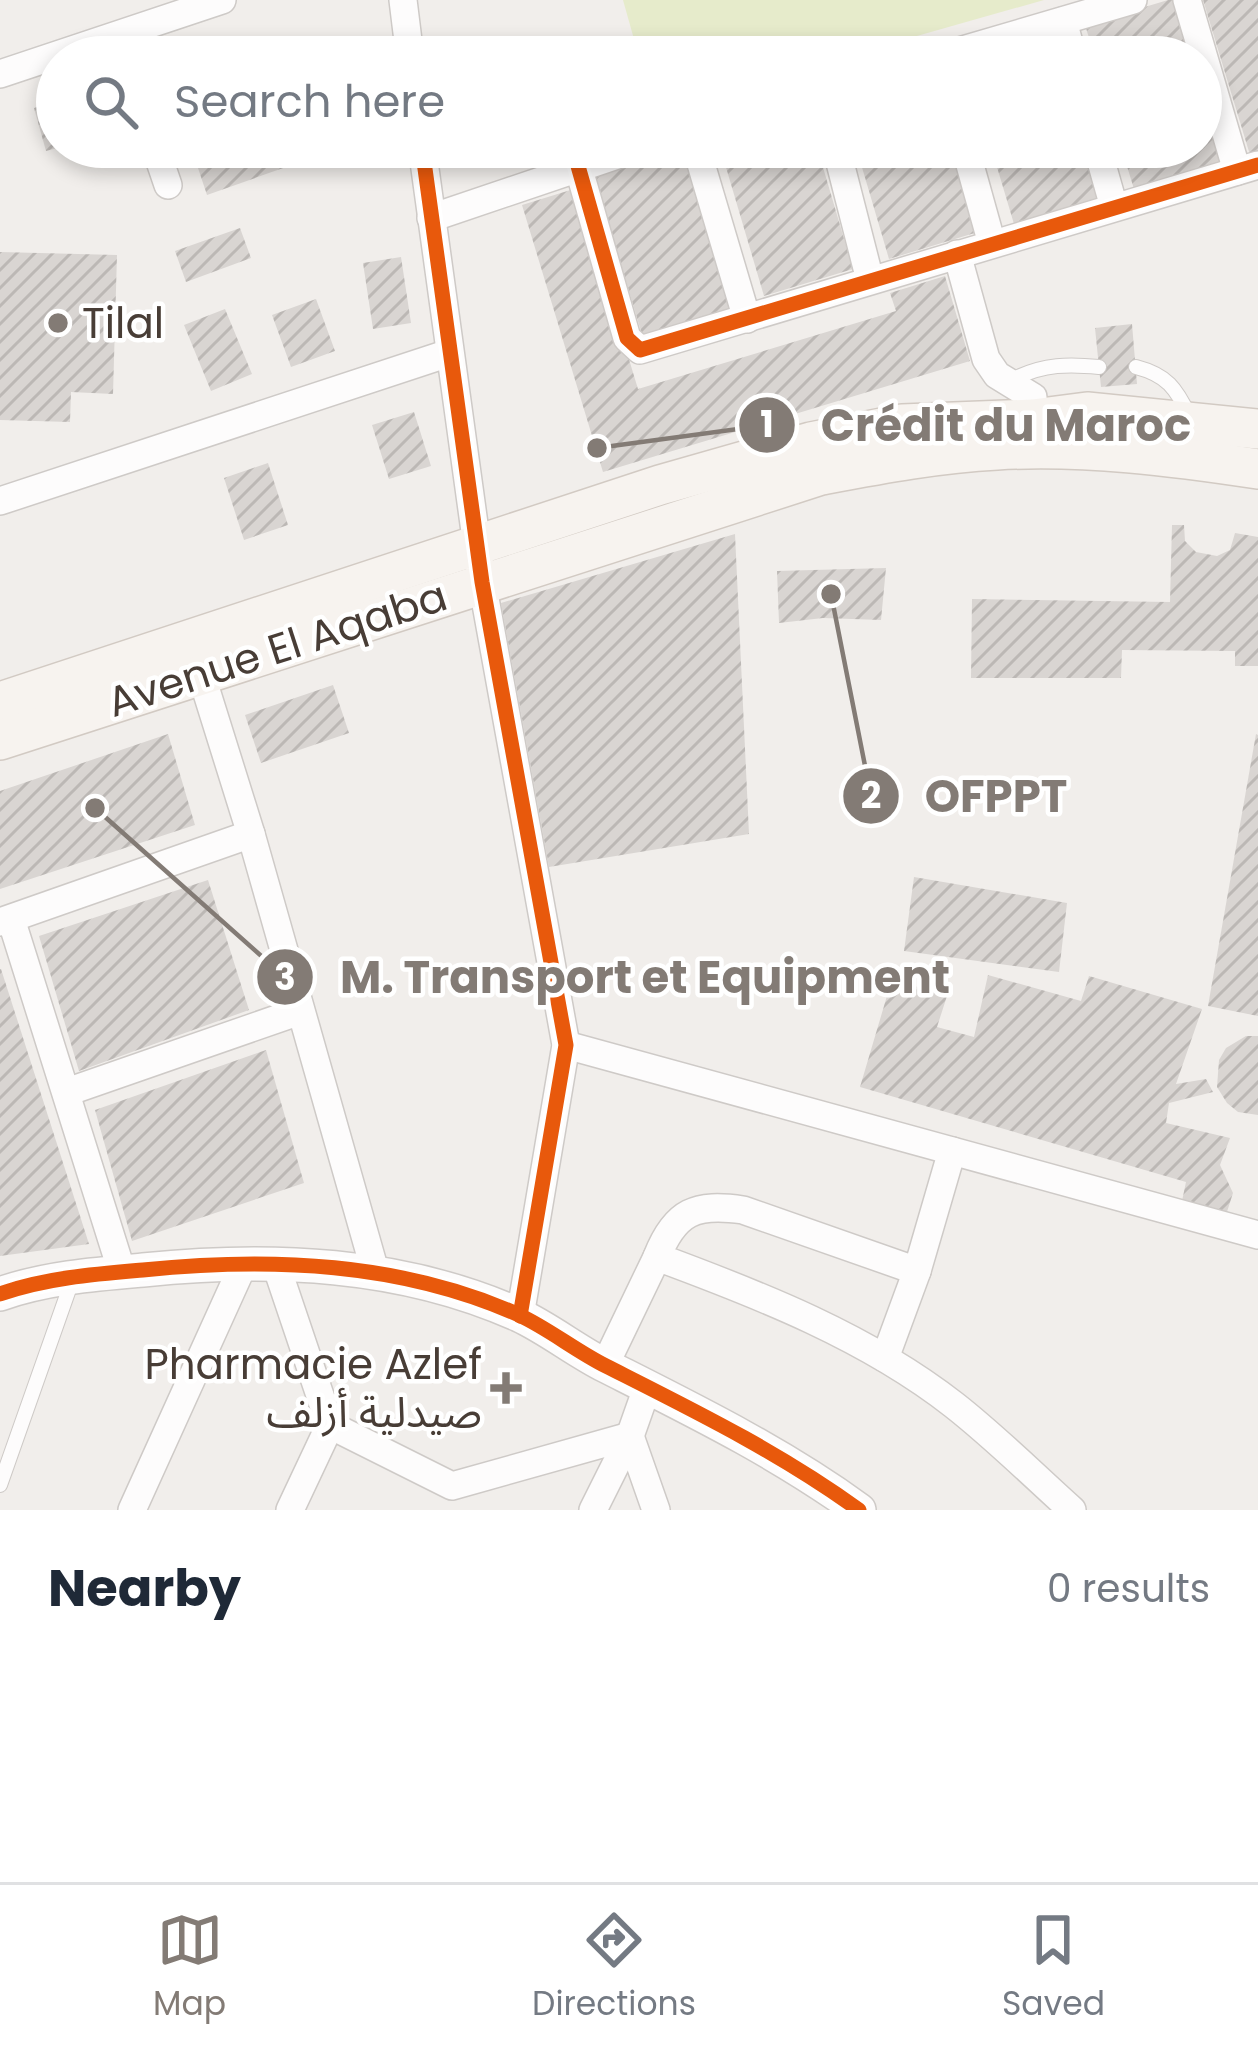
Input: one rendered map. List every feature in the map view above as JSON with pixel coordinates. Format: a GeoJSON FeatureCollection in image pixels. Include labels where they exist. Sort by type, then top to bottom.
{"type":"FeatureCollection","features":[{"type":"Feature","properties":{"kind":"main road","name":"Avenue El Aqaba"},"geometry":{"type":"LineString","coordinates":[[0,740],[201,674],[479,564],[660,485],[811,442],[902,424],[1033,408],[1258,429]]}},
{"type":"Feature","properties":{"kind":"main road","name":"Avenue El Aqaba"},"geometry":{"type":"LineString","coordinates":[[0,702],[479,564],[821,475],[910,458],[1000,450],[1089,451],[1258,469]]}},
{"type":"Feature","properties":{"kind":"street"},"geometry":{"type":"LineString","coordinates":[[143,36],[222,0]]}},
{"type":"Feature","properties":{"kind":"street"},"geometry":{"type":"LineString","coordinates":[[403,0],[407,36]]}},
{"type":"Feature","properties":{"kind":"street"},"geometry":{"type":"LineString","coordinates":[[1012,36],[1133,0]]}},
{"type":"Feature","properties":{"kind":"street"},"geometry":{"type":"LineString","coordinates":[[1187,0],[1200,36]]}},
{"type":"Feature","properties":{"kind":"street"},"geometry":{"type":"LineString","coordinates":[[1063,21],[1067,36]]}},
{"type":"Feature","properties":{"kind":"street"},"geometry":{"type":"LineString","coordinates":[[0,74],[36,66]]}},
{"type":"Feature","properties":{"kind":"street"},"geometry":{"type":"LineString","coordinates":[[579,168],[627,338],[633,346],[648,349],[1247,168],[1222,98]]}},
{"type":"Feature","properties":{"kind":"street"},"geometry":{"type":"LineString","coordinates":[[162,168],[167,185]]}},
{"type":"Feature","properties":{"kind":"street"},"geometry":{"type":"LineString","coordinates":[[425,168],[479,564],[566,1045],[520,1316]]}},
{"type":"Feature","properties":{"kind":"street"},"geometry":{"type":"LineString","coordinates":[[431,218],[572,168]]}},
{"type":"Feature","properties":{"kind":"street"},"geometry":{"type":"LineString","coordinates":[[702,168],[747,319]]}},
{"type":"Feature","properties":{"kind":"street"},"geometry":{"type":"LineString","coordinates":[[841,168],[870,280]]}},
{"type":"Feature","properties":{"kind":"street"},"geometry":{"type":"LineString","coordinates":[[971,168],[992,244]]}},
{"type":"Feature","properties":{"kind":"street"},"geometry":{"type":"LineString","coordinates":[[1103,168],[1114,207]]}},
{"type":"Feature","properties":{"kind":"street"},"geometry":{"type":"LineString","coordinates":[[957,254],[986,359],[1033,408]]}},
{"type":"Feature","properties":{"kind":"street"},"geometry":{"type":"LineString","coordinates":[[0,501],[448,353]]}},
{"type":"Feature","properties":{"kind":"street"},"geometry":{"type":"LineString","coordinates":[[201,674],[375,1271]]}},
{"type":"Feature","properties":{"kind":"street"},"geometry":{"type":"LineString","coordinates":[[122,1272],[68,1092],[5,920],[251,834]]}},
{"type":"Feature","properties":{"kind":"street"},"geometry":{"type":"LineString","coordinates":[[68,1092],[300,1011]]}},
{"type":"Feature","properties":{"kind":"street"},"geometry":{"type":"LineString","coordinates":[[566,1045],[1258,1235]]}},
{"type":"Feature","properties":{"kind":"street"},"geometry":{"type":"LineString","coordinates":[[885,1358],[917,1271],[952,1151]]}},
{"type":"Feature","properties":{"kind":"street"},"geometry":{"type":"LineString","coordinates":[[605,1365],[669,1231],[681,1218],[713,1205],[742,1210],[917,1271]]}},
{"type":"Feature","properties":{"kind":"street"},"geometry":{"type":"LineString","coordinates":[[657,1257],[763,1296],[885,1358],[954,1405],[1072,1510]]}},
{"type":"Feature","properties":{"kind":"street"},"geometry":{"type":"LineString","coordinates":[[260,1262],[330,1425],[446,1498],[631,1436]]}},
{"type":"Feature","properties":{"kind":"street"},"geometry":{"type":"LineString","coordinates":[[132,1510],[260,1262]]}},
{"type":"Feature","properties":{"kind":"street"},"geometry":{"type":"LineString","coordinates":[[0,1294],[73,1278],[260,1262],[375,1271],[520,1316],[730,1428],[859,1510]]}},
{"type":"Feature","properties":{"kind":"street"},"geometry":{"type":"LineString","coordinates":[[593,1510],[631,1436],[648,1385]]}},
{"type":"Feature","properties":{"kind":"street"},"geometry":{"type":"LineString","coordinates":[[290,1510],[330,1425]]}},
{"type":"Feature","properties":{"kind":"street"},"geometry":{"type":"LineString","coordinates":[[631,1436],[656,1510]]}},
{"type":"Feature","properties":{"kind":"lane"},"geometry":{"type":"LineString","coordinates":[[1033,408],[1016,378],[1048,366],[1099,367]]}},
{"type":"Feature","properties":{"kind":"lane"},"geometry":{"type":"LineString","coordinates":[[1136,367],[1169,380],[1192,422]]}},
{"type":"Feature","properties":{"kind":"lane"},"geometry":{"type":"LineString","coordinates":[[0,1485],[73,1278]]}},
{"type":"Feature","properties":{"kind":"green space"},"geometry":{"type":"Polygon","coordinates":[[[623,0],[1044,0],[917,36],[633,36],[623,0]]]}},
{"type":"Feature","properties":{"kind":"building"},"geometry":{"type":"Polygon","coordinates":[[[1175,0],[1185,36],[1088,36],[1085,25],[1175,0]]]}},
{"type":"Feature","properties":{"kind":"building"},"geometry":{"type":"Polygon","coordinates":[[[1203,0],[1258,0],[1258,153],[1250,155],[1222,63],[1222,36],[1214,36],[1203,0]]]}},
{"type":"Feature","properties":{"kind":"building"},"geometry":{"type":"Polygon","coordinates":[[[198,168],[283,168],[207,195],[198,168]]]}},
{"type":"Feature","properties":{"kind":"building"},"geometry":{"type":"Polygon","coordinates":[[[614,168],[689,168],[732,311],[643,338],[594,174],[614,168]]]}},
{"type":"Feature","properties":{"kind":"building"},"geometry":{"type":"Polygon","coordinates":[[[726,168],[823,168],[853,269],[764,296],[726,168]]]}},
{"type":"Feature","properties":{"kind":"building"},"geometry":{"type":"Polygon","coordinates":[[[862,168],[958,168],[978,232],[889,259],[862,168]]]}},
{"type":"Feature","properties":{"kind":"building"},"geometry":{"type":"Polygon","coordinates":[[[997,168],[1093,168],[1102,197],[1014,224],[997,168]]]}},
{"type":"Feature","properties":{"kind":"building"},"geometry":{"type":"Polygon","coordinates":[[[1128,168],[1203,168],[1134,189],[1128,168]]]}},
{"type":"Feature","properties":{"kind":"building"},"geometry":{"type":"Polygon","coordinates":[[[577,188],[638,389],[896,311],[890,293],[945,276],[970,361],[603,472],[522,205],[577,188]]]}},
{"type":"Feature","properties":{"kind":"building"},"geometry":{"type":"Polygon","coordinates":[[[240,228],[251,258],[186,282],[175,251],[240,228]]]}},
{"type":"Feature","properties":{"kind":"building","name":"Tilal"},"geometry":{"type":"Polygon","coordinates":[[[0,252],[117,255],[113,394],[71,392],[70,422],[0,420],[0,252]]]}},
{"type":"Feature","properties":{"kind":"building"},"geometry":{"type":"Polygon","coordinates":[[[401,257],[411,323],[373,329],[363,263],[401,257]]]}},
{"type":"Feature","properties":{"kind":"building"},"geometry":{"type":"Polygon","coordinates":[[[316,299],[335,351],[291,367],[272,315],[316,299]]]}},
{"type":"Feature","properties":{"kind":"building"},"geometry":{"type":"Polygon","coordinates":[[[225,309],[252,374],[211,391],[184,325],[225,309]]]}},
{"type":"Feature","properties":{"kind":"building"},"geometry":{"type":"Polygon","coordinates":[[[1132,324],[1137,384],[1101,387],[1095,328],[1132,324]]]}},
{"type":"Feature","properties":{"kind":"building"},"geometry":{"type":"Polygon","coordinates":[[[414,412],[431,466],[389,479],[372,425],[414,412]]]}},
{"type":"Feature","properties":{"kind":"building"},"geometry":{"type":"Polygon","coordinates":[[[268,463],[288,525],[244,540],[224,478],[268,463]]]}},
{"type":"Feature","properties":{"kind":"building"},"geometry":{"type":"Polygon","coordinates":[[[1172,525],[1184,525],[1185,541],[1196,552],[1217,556],[1230,550],[1235,533],[1258,537],[1258,666],[1235,666],[1235,651],[1122,650],[1121,678],[971,678],[972,599],[1170,602],[1172,525]]]}},
{"type":"Feature","properties":{"kind":"building"},"geometry":{"type":"Polygon","coordinates":[[[735,534],[749,834],[549,867],[501,603],[735,534]]]}},
{"type":"Feature","properties":{"kind":"building"},"geometry":{"type":"Polygon","coordinates":[[[886,568],[881,620],[823,618],[779,623],[777,571],[886,568]]]}},
{"type":"Feature","properties":{"kind":"building"},"geometry":{"type":"Polygon","coordinates":[[[333,685],[349,733],[261,763],[245,715],[333,685]]]}},
{"type":"Feature","properties":{"kind":"building"},"geometry":{"type":"Polygon","coordinates":[[[168,734],[195,825],[0,889],[0,791],[168,734]]]}},
{"type":"Feature","properties":{"kind":"building"},"geometry":{"type":"Polygon","coordinates":[[[1258,735],[1258,1016],[1208,1006],[1258,735]]]}},
{"type":"Feature","properties":{"kind":"building"},"geometry":{"type":"Polygon","coordinates":[[[914,877],[1067,903],[1059,972],[904,951],[914,877]]]}},
{"type":"Feature","properties":{"kind":"building"},"geometry":{"type":"Polygon","coordinates":[[[208,880],[249,1010],[79,1071],[39,936],[208,880]]]}},
{"type":"Feature","properties":{"kind":"building"},"geometry":{"type":"Polygon","coordinates":[[[1,969],[89,1244],[0,1256],[1,969]]]}},
{"type":"Feature","properties":{"kind":"building"},"geometry":{"type":"Polygon","coordinates":[[[988,975],[1081,1001],[1089,976],[1202,1009],[1176,1084],[1206,1079],[1213,1092],[1169,1103],[1166,1123],[1230,1138],[1220,1165],[1233,1193],[1226,1215],[1182,1201],[1186,1182],[860,1087],[892,979],[947,996],[937,1027],[974,1037],[988,975]]]}},
{"type":"Feature","properties":{"kind":"building"},"geometry":{"type":"Polygon","coordinates":[[[1246,1036],[1258,1036],[1258,1115],[1238,1112],[1217,1087],[1219,1060],[1226,1048],[1246,1036]]]}},
{"type":"Feature","properties":{"kind":"building"},"geometry":{"type":"Polygon","coordinates":[[[266,1050],[304,1183],[132,1241],[95,1110],[266,1050]]]}},
{"type":"Feature","properties":{"kind":"cycle path"},"geometry":{"type":"LineString","coordinates":[[579,168],[627,338],[640,350],[1258,165]]}},
{"type":"Feature","properties":{"kind":"cycle path"},"geometry":{"type":"LineString","coordinates":[[425,168],[482,582],[566,1045],[520,1316]]}},
{"type":"Feature","properties":{"kind":"cycle path"},"geometry":{"type":"LineString","coordinates":[[0,1294],[89,1275],[239,1264],[334,1268],[428,1284],[530,1321],[767,1451],[859,1510]]}},
{"type":"Feature","properties":{"kind":"place","name":"Tilal"},"geometry":{"type":"Point","coordinates":[58,323]}},
{"type":"Feature","properties":{"kind":"place","name":"Crédit du Maroc"},"geometry":{"type":"Point","coordinates":[597,448]}},
{"type":"Feature","properties":{"kind":"place","name":"OFPPT"},"geometry":{"type":"Point","coordinates":[831,594]}},
{"type":"Feature","properties":{"kind":"place","name":"M. Transport et Equipment"},"geometry":{"type":"Point","coordinates":[95,808]}},
{"type":"Feature","properties":{"kind":"place","name":"Pharmacie Azlef صيدلية أزلف"},"geometry":{"type":"Point","coordinates":[506,1388]}}]}
